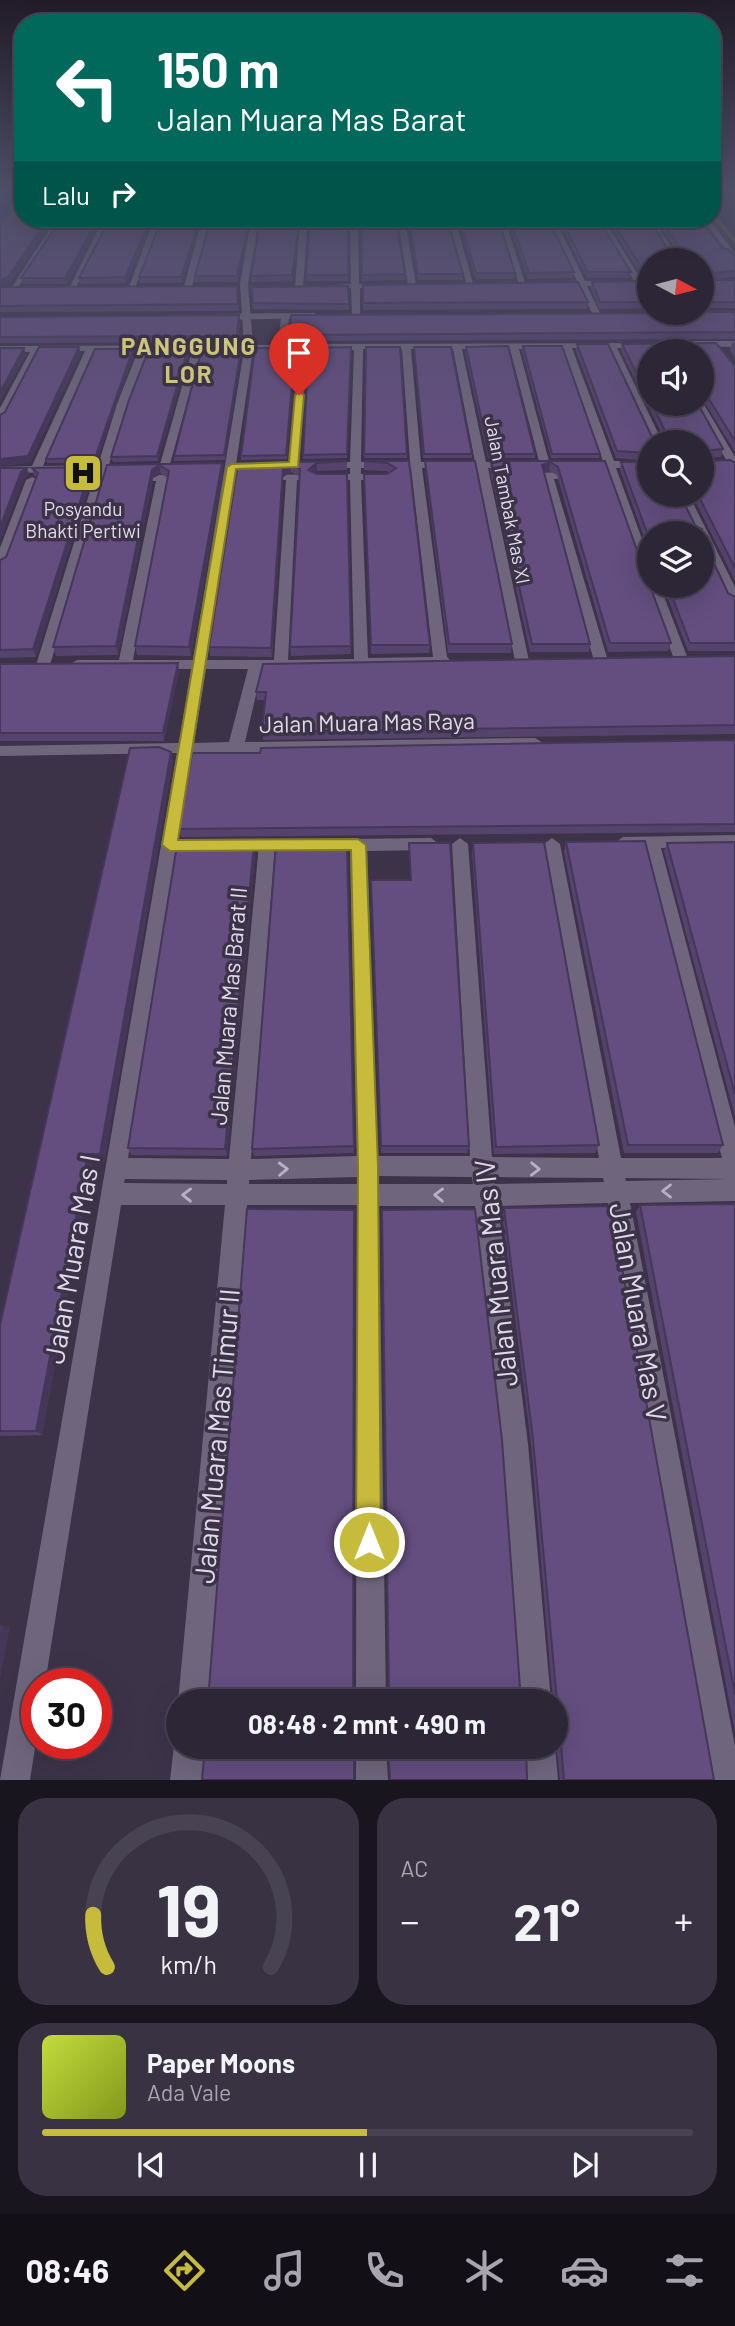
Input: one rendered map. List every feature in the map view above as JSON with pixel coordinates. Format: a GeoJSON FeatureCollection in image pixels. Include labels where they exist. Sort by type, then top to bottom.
{"type":"FeatureCollection","features":[{"type":"Feature","properties":{"kind":"street"},"geometry":{"type":"LineString","coordinates":[[12,290],[24,272]]}},
{"type":"Feature","properties":{"kind":"street"},"geometry":{"type":"LineString","coordinates":[[71,289],[80,272]]}},
{"type":"Feature","properties":{"kind":"street"},"geometry":{"type":"LineString","coordinates":[[131,288],[137,272]]}},
{"type":"Feature","properties":{"kind":"street"},"geometry":{"type":"LineString","coordinates":[[188,287],[192,272]]}},
{"type":"Feature","properties":{"kind":"street","name":"Jalan Muara Mas I"},"geometry":{"type":"LineString","coordinates":[[14,1780],[112,1194],[177,845],[185,747],[199,663],[240,469],[249,348],[245,288],[247,272]]}},
{"type":"Feature","properties":{"kind":"street"},"geometry":{"type":"LineString","coordinates":[[299,287],[300,272]]}},
{"type":"Feature","properties":{"kind":"street"},"geometry":{"type":"LineString","coordinates":[[356,316],[357,272]]}},
{"type":"Feature","properties":{"kind":"street"},"geometry":{"type":"LineString","coordinates":[[402,272],[402,285]]}},
{"type":"Feature","properties":{"kind":"street"},"geometry":{"type":"LineString","coordinates":[[467,272],[471,285]]}},
{"type":"Feature","properties":{"kind":"street"},"geometry":{"type":"LineString","coordinates":[[519,272],[523,284]]}},
{"type":"Feature","properties":{"kind":"street"},"geometry":{"type":"LineString","coordinates":[[577,272],[597,314]]}},
{"type":"Feature","properties":{"kind":"street"},"geometry":{"type":"LineString","coordinates":[[547,284],[637,283]]}},
{"type":"Feature","properties":{"kind":"street"},"geometry":{"type":"LineString","coordinates":[[510,284],[535,284]]}},
{"type":"Feature","properties":{"kind":"street"},"geometry":{"type":"LineString","coordinates":[[285,287],[424,285]]}},
{"type":"Feature","properties":{"kind":"street"},"geometry":{"type":"LineString","coordinates":[[459,285],[484,285]]}},
{"type":"Feature","properties":{"kind":"street"},"geometry":{"type":"LineString","coordinates":[[176,288],[199,287]]}},
{"type":"Feature","properties":{"kind":"street"},"geometry":{"type":"LineString","coordinates":[[234,288],[258,287]]}},
{"type":"Feature","properties":{"kind":"street"},"geometry":{"type":"LineString","coordinates":[[59,289],[83,288]]}},
{"type":"Feature","properties":{"kind":"street"},"geometry":{"type":"LineString","coordinates":[[119,288],[142,288]]}},
{"type":"Feature","properties":{"kind":"street"},"geometry":{"type":"LineString","coordinates":[[0,290],[24,290]]}},
{"type":"Feature","properties":{"kind":"street"},"geometry":{"type":"LineString","coordinates":[[586,315],[611,314]]}},
{"type":"Feature","properties":{"kind":"street"},"geometry":{"type":"LineString","coordinates":[[207,317],[321,316]]}},
{"type":"Feature","properties":{"kind":"street"},"geometry":{"type":"LineString","coordinates":[[345,316],[370,316]]}},
{"type":"Feature","properties":{"kind":"street"},"geometry":{"type":"LineString","coordinates":[[282,348],[285,317]]}},
{"type":"Feature","properties":{"kind":"street"},"geometry":{"type":"LineString","coordinates":[[714,347],[735,344]]}},
{"type":"Feature","properties":{"kind":"street"},"geometry":{"type":"LineString","coordinates":[[611,345],[652,430]]}},
{"type":"Feature","properties":{"kind":"street"},"geometry":{"type":"LineString","coordinates":[[0,349],[637,345]]}},
{"type":"Feature","properties":{"kind":"street"},"geometry":{"type":"LineString","coordinates":[[567,346],[637,544]]}},
{"type":"Feature","properties":{"kind":"street"},"geometry":{"type":"LineString","coordinates":[[359,347],[355,470],[362,661]]}},
{"type":"Feature","properties":{"kind":"street"},"geometry":{"type":"LineString","coordinates":[[145,348],[122,404],[102,473],[37,665],[126,662],[256,665],[447,661],[417,471],[406,347]]}},
{"type":"Feature","properties":{"kind":"street","name":"Jalan Tambak Mas XI"},"geometry":{"type":"LineString","coordinates":[[457,347],[522,661]]}},
{"type":"Feature","properties":{"kind":"street"},"geometry":{"type":"LineString","coordinates":[[514,347],[601,661]]}},
{"type":"Feature","properties":{"kind":"street"},"geometry":{"type":"LineString","coordinates":[[0,418],[36,348]]}},
{"type":"Feature","properties":{"kind":"street"},"geometry":{"type":"LineString","coordinates":[[0,564],[34,474],[91,348]]}},
{"type":"Feature","properties":{"kind":"street"},"geometry":{"type":"LineString","coordinates":[[126,662],[163,473],[197,348]]}},
{"type":"Feature","properties":{"kind":"street"},"geometry":{"type":"LineString","coordinates":[[281,664],[303,348]]}},
{"type":"Feature","properties":{"kind":"street"},"geometry":{"type":"LineString","coordinates":[[706,416],[730,467]]}},
{"type":"Feature","properties":{"kind":"street"},"geometry":{"type":"LineString","coordinates":[[609,470],[637,466]]}},
{"type":"Feature","properties":{"kind":"street"},"geometry":{"type":"LineString","coordinates":[[217,472],[240,469],[609,470],[637,473]]}},
{"type":"Feature","properties":{"kind":"street"},"geometry":{"type":"LineString","coordinates":[[240,469],[293,471]]}},
{"type":"Feature","properties":{"kind":"street"},"geometry":{"type":"LineString","coordinates":[[0,470],[34,474],[204,473]]}},
{"type":"Feature","properties":{"kind":"street"},"geometry":{"type":"LineString","coordinates":[[0,480],[34,474]]}},
{"type":"Feature","properties":{"kind":"street"},"geometry":{"type":"LineString","coordinates":[[689,507],[735,600]]}},
{"type":"Feature","properties":{"kind":"street"},"geometry":{"type":"LineString","coordinates":[[658,598],[681,659]]}},
{"type":"Feature","properties":{"kind":"street"},"geometry":{"type":"LineString","coordinates":[[236,746],[256,665]]}},
{"type":"Feature","properties":{"kind":"street","name":"Jalan Muara Mas Raya"},"geometry":{"type":"LineString","coordinates":[[0,751],[555,743]]}},
{"type":"Feature","properties":{"kind":"street"},"geometry":{"type":"LineString","coordinates":[[602,843],[735,841]]}},
{"type":"Feature","properties":{"kind":"street"},"geometry":{"type":"LineString","coordinates":[[117,1168],[237,1183],[368,1194],[485,1195],[735,1169],[651,842]]}},
{"type":"Feature","properties":{"kind":"street","name":"Jalan Muara Mas IV"},"geometry":{"type":"LineString","coordinates":[[358,845],[467,844],[482,1168],[515,1444],[535,1689]]}},
{"type":"Feature","properties":{"kind":"street","name":"Jalan Muara Mas V"},"geometry":{"type":"LineString","coordinates":[[552,844],[726,1780]]}},
{"type":"Feature","properties":{"kind":"street","name":"Jalan Muara Mas Barat II"},"geometry":{"type":"LineString","coordinates":[[237,1183],[266,845]]}},
{"type":"Feature","properties":{"kind":"street"},"geometry":{"type":"LineString","coordinates":[[332,845],[358,845],[368,1166],[371,1689]]}},
{"type":"Feature","properties":{"kind":"street"},"geometry":{"type":"LineString","coordinates":[[112,1194],[237,1183],[368,1166],[482,1168],[735,1191]]}},
{"type":"Feature","properties":{"kind":"street","name":"Jalan Muara Mas Timur II"},"geometry":{"type":"LineString","coordinates":[[194,1689],[237,1183]]}},
{"type":"Feature","properties":{"kind":"street"},"geometry":{"type":"LineString","coordinates":[[186,1780],[188,1759]]}},
{"type":"Feature","properties":{"kind":"street"},"geometry":{"type":"LineString","coordinates":[[372,1759],[372,1780]]}},
{"type":"Feature","properties":{"kind":"street"},"geometry":{"type":"LineString","coordinates":[[541,1759],[542,1780]]}},
{"type":"Feature","properties":{"kind":"building"},"geometry":{"type":"Polygon","coordinates":[[[0,272],[11,272],[7,278],[0,279],[0,272]]]}},
{"type":"Feature","properties":{"kind":"building"},"geometry":{"type":"Polygon","coordinates":[[[25,272],[68,272],[65,278],[21,278],[25,272]]]}},
{"type":"Feature","properties":{"kind":"building"},"geometry":{"type":"Polygon","coordinates":[[[82,272],[127,272],[125,277],[79,278],[82,272]]]}},
{"type":"Feature","properties":{"kind":"building"},"geometry":{"type":"Polygon","coordinates":[[[141,272],[183,272],[181,277],[139,277],[141,272]]]}},
{"type":"Feature","properties":{"kind":"building"},"geometry":{"type":"Polygon","coordinates":[[[196,272],[238,272],[237,276],[195,276],[196,272]]]}},
{"type":"Feature","properties":{"kind":"building"},"geometry":{"type":"Polygon","coordinates":[[[252,272],[292,272],[292,275],[251,276],[252,272]]]}},
{"type":"Feature","properties":{"kind":"building"},"geometry":{"type":"Polygon","coordinates":[[[306,272],[348,272],[348,275],[306,275],[306,272]]]}},
{"type":"Feature","properties":{"kind":"building"},"geometry":{"type":"Polygon","coordinates":[[[362,272],[405,274],[362,275],[362,272]]]}},
{"type":"Feature","properties":{"kind":"building"},"geometry":{"type":"Polygon","coordinates":[[[418,272],[463,274],[418,274],[418,272]]]}},
{"type":"Feature","properties":{"kind":"building"},"geometry":{"type":"Polygon","coordinates":[[[476,272],[515,273],[476,273],[476,272]]]}},
{"type":"Feature","properties":{"kind":"building"},"geometry":{"type":"Polygon","coordinates":[[[714,280],[735,280],[735,302],[714,302],[714,280]]]}},
{"type":"Feature","properties":{"kind":"building"},"geometry":{"type":"Polygon","coordinates":[[[637,281],[637,302],[600,302],[592,282],[637,281]]]}},
{"type":"Feature","properties":{"kind":"building"},"geometry":{"type":"Polygon","coordinates":[[[578,282],[588,302],[363,303],[363,285],[578,282]]]}},
{"type":"Feature","properties":{"kind":"building"},"geometry":{"type":"Polygon","coordinates":[[[237,286],[238,304],[0,306],[0,287],[237,286]]]}},
{"type":"Feature","properties":{"kind":"building"},"geometry":{"type":"Polygon","coordinates":[[[348,286],[349,304],[253,303],[251,287],[348,286]]]}},
{"type":"Feature","properties":{"kind":"building"},"geometry":{"type":"Polygon","coordinates":[[[714,312],[735,312],[735,332],[290,335],[291,315],[637,313],[637,326],[714,326],[714,312]]]}},
{"type":"Feature","properties":{"kind":"building"},"geometry":{"type":"Polygon","coordinates":[[[239,315],[237,336],[0,337],[0,317],[239,315]]]}},
{"type":"Feature","properties":{"kind":"building"},"geometry":{"type":"Polygon","coordinates":[[[714,343],[735,366],[735,441],[714,407],[714,343]]]}},
{"type":"Feature","properties":{"kind":"building"},"geometry":{"type":"Polygon","coordinates":[[[577,344],[608,344],[637,405],[637,416],[642,416],[649,430],[637,430],[637,452],[617,451],[577,344]]]}},
{"type":"Feature","properties":{"kind":"building"},"geometry":{"type":"Polygon","coordinates":[[[622,344],[637,344],[637,374],[622,344]]]}},
{"type":"Feature","properties":{"kind":"building"},"geometry":{"type":"Polygon","coordinates":[[[508,346],[535,454],[489,454],[466,347],[508,346]]]}},
{"type":"Feature","properties":{"kind":"building"},"geometry":{"type":"Polygon","coordinates":[[[523,346],[562,346],[600,454],[552,454],[523,346]]]}},
{"type":"Feature","properties":{"kind":"building"},"geometry":{"type":"Polygon","coordinates":[[[39,347],[79,347],[28,456],[0,459],[0,415],[5,412],[39,347]]]}},
{"type":"Feature","properties":{"kind":"building"},"geometry":{"type":"Polygon","coordinates":[[[351,347],[347,454],[303,455],[309,348],[351,347]]]}},
{"type":"Feature","properties":{"kind":"building"},"geometry":{"type":"Polygon","coordinates":[[[366,347],[400,347],[407,454],[364,454],[366,347]]]}},
{"type":"Feature","properties":{"kind":"building"},"geometry":{"type":"Polygon","coordinates":[[[414,347],[451,347],[472,454],[424,454],[414,347]]]}},
{"type":"Feature","properties":{"kind":"building"},"geometry":{"type":"Polygon","coordinates":[[[0,348],[24,348],[0,392],[0,348]]]}},
{"type":"Feature","properties":{"kind":"building"},"geometry":{"type":"Polygon","coordinates":[[[188,348],[157,456],[111,457],[149,349],[188,348]]]}},
{"type":"Feature","properties":{"kind":"building"},"geometry":{"type":"Polygon","coordinates":[[[202,348],[241,348],[224,455],[174,456],[202,348]]]}},
{"type":"Feature","properties":{"kind":"building"},"geometry":{"type":"Polygon","coordinates":[[[255,348],[295,348],[286,455],[241,456],[255,348]]]}},
{"type":"Feature","properties":{"kind":"building"},"geometry":{"type":"Polygon","coordinates":[[[95,349],[133,349],[95,458],[46,459],[95,349]]]}},
{"type":"Feature","properties":{"kind":"building"},"geometry":{"type":"Polygon","coordinates":[[[658,416],[705,416],[712,430],[665,430],[658,416]]]}},
{"type":"Feature","properties":{"kind":"building"},"geometry":{"type":"Polygon","coordinates":[[[714,433],[723,449],[714,450],[714,433]]]}},
{"type":"Feature","properties":{"kind":"building"},"geometry":{"type":"Polygon","coordinates":[[[730,460],[735,463],[735,568],[714,527],[714,521],[711,521],[704,507],[714,507],[714,461],[730,460]]]}},
{"type":"Feature","properties":{"kind":"building"},"geometry":{"type":"Polygon","coordinates":[[[347,461],[317,463],[308,470],[317,474],[347,474],[351,646],[290,647],[300,469],[290,463],[283,468],[271,648],[209,647],[238,463],[347,461]]]}},
{"type":"Feature","properties":{"kind":"building"},"geometry":{"type":"Polygon","coordinates":[[[364,461],[409,461],[430,645],[371,645],[364,474],[387,474],[396,468],[387,463],[364,461]]]}},
{"type":"Feature","properties":{"kind":"building"},"geometry":{"type":"Polygon","coordinates":[[[425,461],[475,461],[512,644],[449,644],[425,461]]]}},
{"type":"Feature","properties":{"kind":"building"},"geometry":{"type":"Polygon","coordinates":[[[491,461],[605,461],[637,550],[637,598],[654,598],[671,643],[610,643],[558,467],[550,462],[542,465],[590,644],[532,644],[491,461]]]}},
{"type":"Feature","properties":{"kind":"building"},"geometry":{"type":"Polygon","coordinates":[[[621,462],[637,462],[637,505],[621,462]]]}},
{"type":"Feature","properties":{"kind":"building"},"geometry":{"type":"Polygon","coordinates":[[[222,463],[189,647],[135,646],[169,471],[159,465],[152,470],[116,646],[53,647],[107,465],[222,463]]]}},
{"type":"Feature","properties":{"kind":"building"},"geometry":{"type":"Polygon","coordinates":[[[91,467],[33,649],[0,650],[0,560],[6,557],[38,473],[32,468],[91,467]]]}},
{"type":"Feature","properties":{"kind":"building"},"geometry":{"type":"Polygon","coordinates":[[[0,468],[27,468],[21,472],[0,527],[0,468]]]}},
{"type":"Feature","properties":{"kind":"building"},"geometry":{"type":"Polygon","coordinates":[[[638,507],[686,507],[693,521],[643,521],[638,507]]]}},
{"type":"Feature","properties":{"kind":"building"},"geometry":{"type":"Polygon","coordinates":[[[714,563],[728,593],[735,597],[735,643],[690,643],[673,598],[714,598],[714,563]]]}},
{"type":"Feature","properties":{"kind":"building"},"geometry":{"type":"Polygon","coordinates":[[[735,656],[735,725],[262,732],[266,692],[256,692],[263,664],[735,656]]]}},
{"type":"Feature","properties":{"kind":"building"},"geometry":{"type":"Polygon","coordinates":[[[178,663],[163,733],[0,733],[0,664],[178,663]]]}},
{"type":"Feature","properties":{"kind":"building"},"geometry":{"type":"Polygon","coordinates":[[[735,740],[735,824],[179,829],[192,753],[260,753],[261,748],[735,740]]]}},
{"type":"Feature","properties":{"kind":"building"},"geometry":{"type":"Polygon","coordinates":[[[159,747],[171,752],[100,1154],[88,1154],[36,1431],[0,1431],[0,1325],[130,748],[159,747]]]}},
{"type":"Feature","properties":{"kind":"building"},"geometry":{"type":"Polygon","coordinates":[[[645,841],[723,1145],[628,1145],[566,842],[645,841]]]}},
{"type":"Feature","properties":{"kind":"building"},"geometry":{"type":"Polygon","coordinates":[[[544,842],[599,1145],[496,1147],[473,843],[544,842]]]}},
{"type":"Feature","properties":{"kind":"building"},"geometry":{"type":"Polygon","coordinates":[[[735,842],[735,1094],[667,843],[735,842]]]}},
{"type":"Feature","properties":{"kind":"building"},"geometry":{"type":"Polygon","coordinates":[[[409,843],[450,843],[469,1146],[381,1146],[371,880],[411,880],[409,843]]]}},
{"type":"Feature","properties":{"kind":"building"},"geometry":{"type":"Polygon","coordinates":[[[254,844],[225,1149],[128,1148],[177,845],[254,844]]]}},
{"type":"Feature","properties":{"kind":"building"},"geometry":{"type":"Polygon","coordinates":[[[276,844],[347,844],[354,1146],[252,1149],[276,844]]]}},
{"type":"Feature","properties":{"kind":"building"},"geometry":{"type":"Polygon","coordinates":[[[735,1204],[735,1694],[640,1205],[735,1204]]]}},
{"type":"Feature","properties":{"kind":"building"},"geometry":{"type":"Polygon","coordinates":[[[611,1206],[714,1780],[564,1780],[562,1759],[568,1759],[568,1689],[556,1689],[533,1439],[504,1208],[611,1206]]]}},
{"type":"Feature","properties":{"kind":"building"},"geometry":{"type":"Polygon","coordinates":[[[247,1209],[354,1210],[353,1689],[209,1689],[247,1209]]]}},
{"type":"Feature","properties":{"kind":"building"},"geometry":{"type":"Polygon","coordinates":[[[475,1209],[502,1440],[520,1689],[389,1689],[382,1210],[475,1209]]]}},
{"type":"Feature","properties":{"kind":"building"},"geometry":{"type":"Polygon","coordinates":[[[204,1759],[354,1759],[354,1780],[202,1780],[204,1759]]]}},
{"type":"Feature","properties":{"kind":"building"},"geometry":{"type":"Polygon","coordinates":[[[389,1759],[526,1759],[527,1780],[390,1780],[389,1759]]]}},
{"type":"Feature","properties":{"kind":"place","name":"Posyandu Bhakti Pertiwi"},"geometry":{"type":"Point","coordinates":[83,473]}},
{"type":"Feature","properties":{"kind":"district","name":"PANGGUNG LOR"},"geometry":{"type":"Point","coordinates":[189,359]}},
{"type":"Feature","properties":{"kind":"route"},"geometry":{"type":"LineString","coordinates":[[299,395],[294,465],[232,467],[170,845],[358,845],[368,1166],[369,1542]]}}]}
